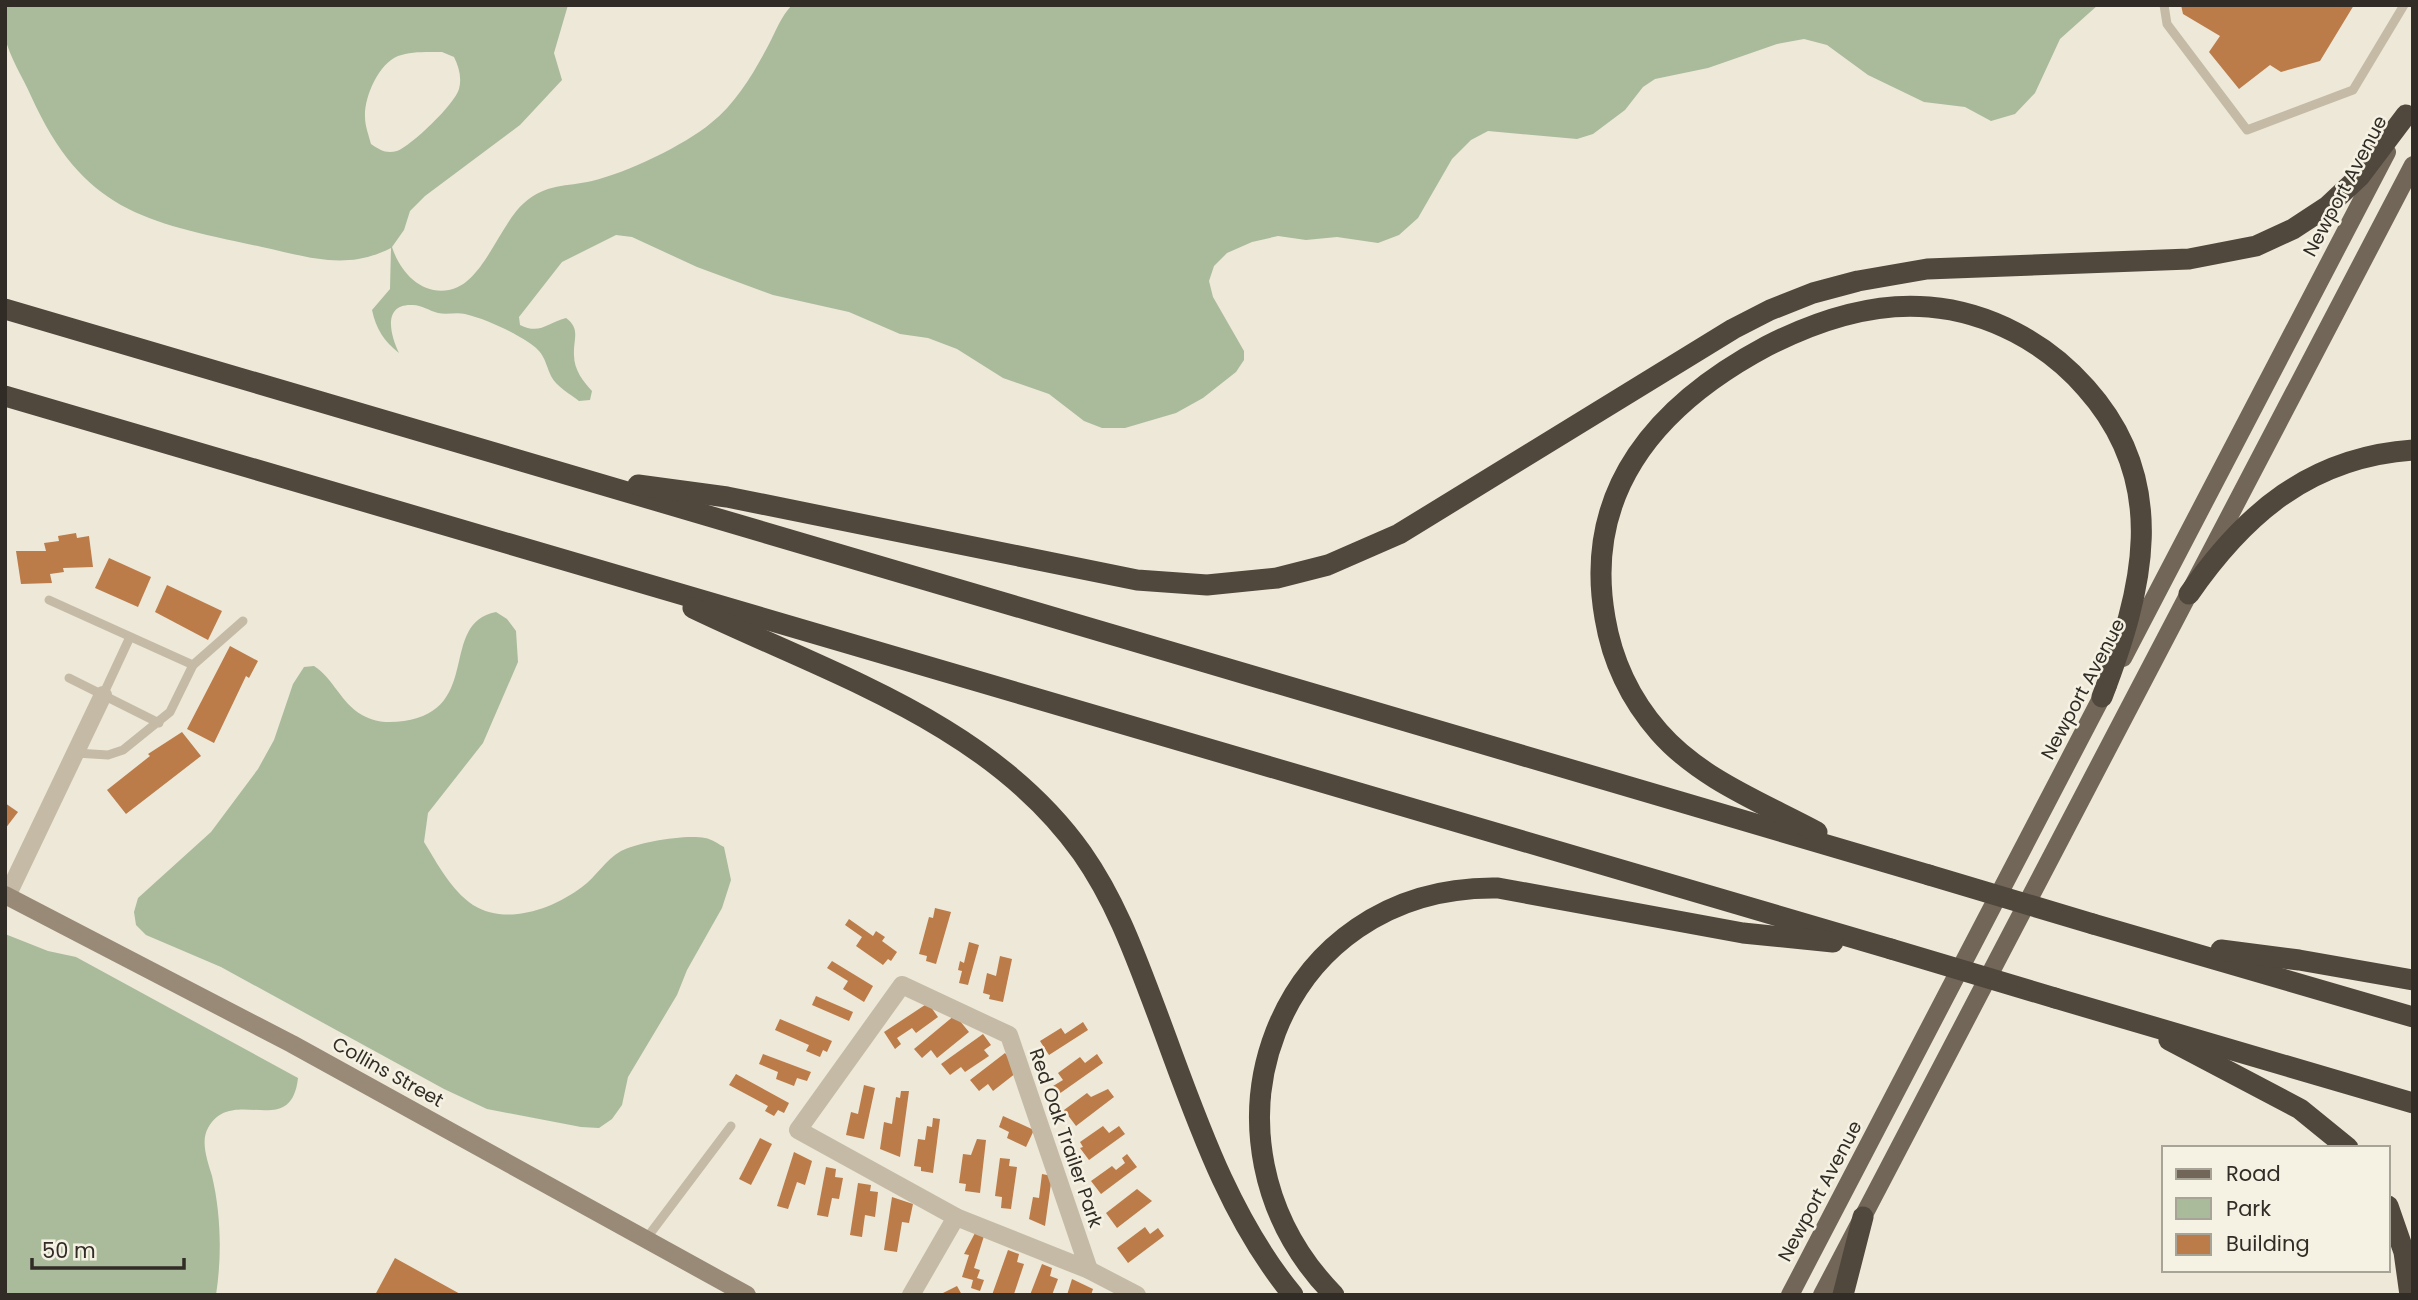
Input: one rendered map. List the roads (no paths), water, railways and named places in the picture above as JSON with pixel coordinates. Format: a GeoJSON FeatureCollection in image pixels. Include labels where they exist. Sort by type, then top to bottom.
{"type":"FeatureCollection","features":[{"type":"Feature","properties":{"kind":"highway"},"geometry":{"type":"LineString","coordinates":[[564,474],[727,497],[1137,580],[1206,585],[1277,578],[1328,565],[1399,534],[1733,329],[1813,293],[1858,281],[1927,270],[2213,257],[2275,239],[2311,219],[2344,192],[2409,109]]}},
{"type":"Feature","properties":{"kind":"highway"},"geometry":{"type":"LineString","coordinates":[[1856,853],[1719,780],[1683,756],[1658,731],[1637,703],[1621,672],[1609,639],[1602,603],[1601,568],[1604,537],[1616,492],[1633,459],[1654,430],[1692,393],[1723,371],[1809,328],[1869,311],[1909,306],[1944,309],[1995,323],[2028,339],[2068,369],[2101,406],[2118,433],[2130,461],[2141,512],[2142,554],[2138,586],[2102,697]]}},
{"type":"Feature","properties":{"kind":"highway"},"geometry":{"type":"LineString","coordinates":[[5,309],[2413,1017]]}},
{"type":"Feature","properties":{"kind":"highway"},"geometry":{"type":"LineString","coordinates":[[5,396],[2413,1103]]}},
{"type":"Feature","properties":{"kind":"highway"},"geometry":{"type":"LineString","coordinates":[[2189,594],[2237,533],[2279,496],[2312,476],[2347,461],[2413,450]]}},
{"type":"Feature","properties":{"kind":"highway"},"geometry":{"type":"LineString","coordinates":[[634,580],[924,716],[1001,768],[1048,811],[1083,855],[1115,908],[1228,1193],[1250,1235],[1293,1295]]}},
{"type":"Feature","properties":{"kind":"highway"},"geometry":{"type":"LineString","coordinates":[[1334,1295],[1299,1251],[1280,1219],[1263,1168],[1258,1114],[1265,1064],[1275,1032],[1291,999],[1323,958],[1360,928],[1388,911],[1433,895],[1463,888],[1498,888],[1743,933],[1891,949]]}},
{"type":"Feature","properties":{"kind":"highway"},"geometry":{"type":"LineString","coordinates":[[2159,943],[2299,960],[2413,979]]}},
{"type":"Feature","properties":{"kind":"highway"},"geometry":{"type":"LineString","coordinates":[[2134,1021],[2226,1072],[2294,1104],[2329,1129],[2346,1146]]}},
{"type":"Feature","properties":{"kind":"highway"},"geometry":{"type":"LineString","coordinates":[[2390,1212],[2404,1252],[2410,1295]]}},
{"type":"Feature","properties":{"kind":"highway"},"geometry":{"type":"LineString","coordinates":[[1843,1295],[1863,1217]]}},
{"type":"Feature","properties":{"kind":"main road","name":"Newport Avenue"},"geometry":{"type":"LineString","coordinates":[[1790,1295],[2409,109]]}},
{"type":"Feature","properties":{"kind":"main road"},"geometry":{"type":"LineString","coordinates":[[1822,1295],[2413,165]]}},
{"type":"Feature","properties":{"kind":"street"},"geometry":{"type":"LineString","coordinates":[[6,895],[103,695]]}},
{"type":"Feature","properties":{"kind":"street","name":"Collins Street"},"geometry":{"type":"LineString","coordinates":[[6,895],[281,1038],[747,1295]]}},
{"type":"Feature","properties":{"kind":"street","name":"Red Oak Trailer Park"},"geometry":{"type":"LineString","coordinates":[[1089,1270],[1009,1035],[902,985],[798,1130],[956,1217],[1089,1270],[1137,1295]]}},
{"type":"Feature","properties":{"kind":"street"},"geometry":{"type":"LineString","coordinates":[[911,1295],[956,1217]]}},
{"type":"Feature","properties":{"kind":"lane"},"geometry":{"type":"LineString","coordinates":[[2164,5],[2166,24],[2247,130],[2353,90],[2404,5]]}},
{"type":"Feature","properties":{"kind":"lane"},"geometry":{"type":"LineString","coordinates":[[49,600],[193,666]]}},
{"type":"Feature","properties":{"kind":"lane"},"geometry":{"type":"LineString","coordinates":[[75,752],[115,754],[159,723],[170,712],[193,666],[243,621]]}},
{"type":"Feature","properties":{"kind":"lane"},"geometry":{"type":"LineString","coordinates":[[103,695],[130,637]]}},
{"type":"Feature","properties":{"kind":"lane"},"geometry":{"type":"LineString","coordinates":[[69,678],[159,723]]}},
{"type":"Feature","properties":{"kind":"lane"},"geometry":{"type":"LineString","coordinates":[[646,1239],[731,1126]]}}]}
